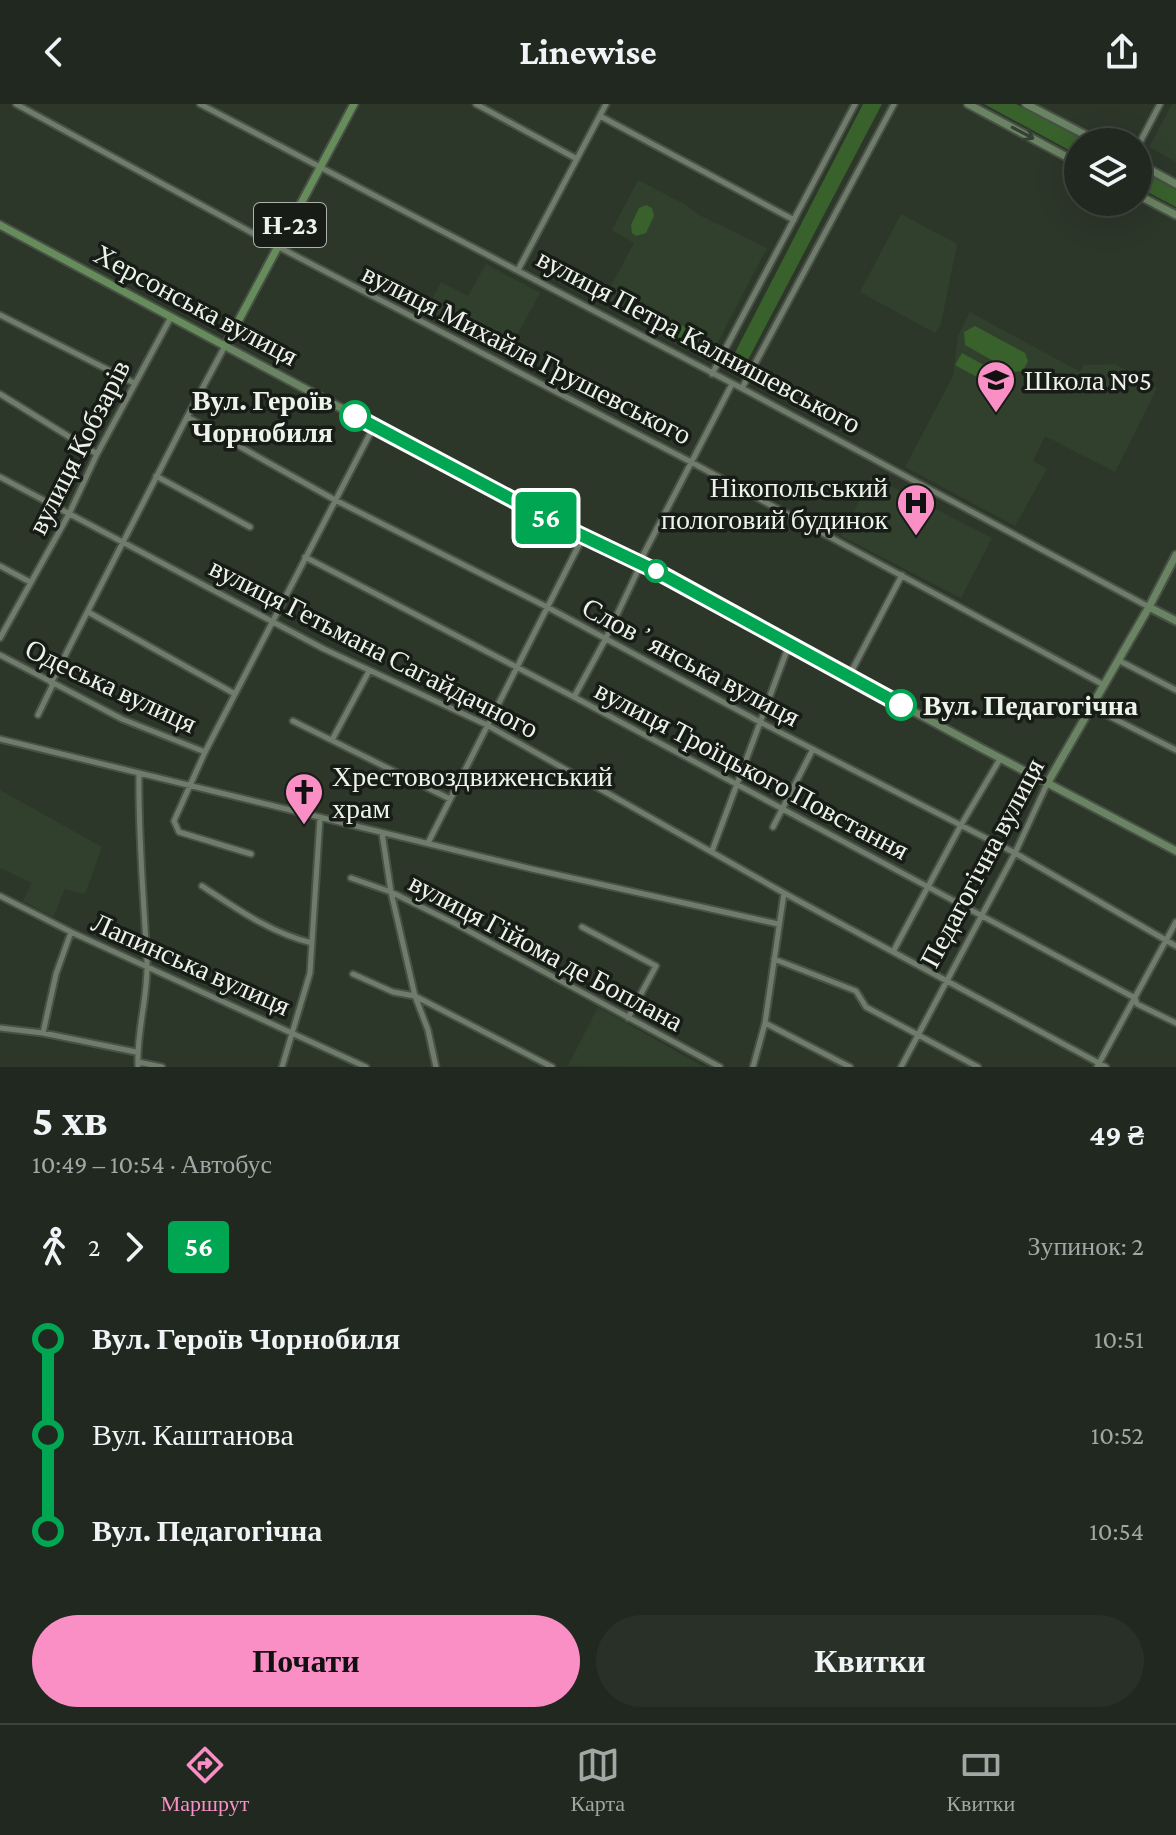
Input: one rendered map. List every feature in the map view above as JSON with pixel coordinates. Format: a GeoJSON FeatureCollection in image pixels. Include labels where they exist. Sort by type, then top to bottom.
{"type":"FeatureCollection","features":[{"type":"Feature","properties":{"kind":"main road","name":"Н-23"},"geometry":{"type":"LineString","coordinates":[[225,346],[354,104]]}},
{"type":"Feature","properties":{"kind":"main road"},"geometry":{"type":"LineString","coordinates":[[968,104],[1064,155]]}},
{"type":"Feature","properties":{"kind":"main road"},"geometry":{"type":"LineString","coordinates":[[1026,104],[1072,128]]}},
{"type":"Feature","properties":{"kind":"main road"},"geometry":{"type":"LineString","coordinates":[[1152,171],[1176,184]]}},
{"type":"Feature","properties":{"kind":"main road"},"geometry":{"type":"LineString","coordinates":[[1152,202],[1176,215]]}},
{"type":"Feature","properties":{"kind":"main road","name":"Херсонська вулиця"},"geometry":{"type":"LineString","coordinates":[[0,225],[1176,851]]}},
{"type":"Feature","properties":{"kind":"main road","name":"Педагогічна вулиця"},"geometry":{"type":"LineString","coordinates":[[1048,782],[1176,555]]}},
{"type":"Feature","properties":{"kind":"main road","name":"вулиця Петра Калнишевського"},"geometry":{"type":"LineString","coordinates":[[1149,607],[1176,621]]}},
{"type":"Feature","properties":{"kind":"street","name":"вулиця Михайла Грушевського"},"geometry":{"type":"LineString","coordinates":[[16,104],[278,247],[691,462],[1104,685]]}},
{"type":"Feature","properties":{"kind":"street","name":"вулиця Петра Калнишевського"},"geometry":{"type":"LineString","coordinates":[[200,104],[742,388],[1149,607]]}},
{"type":"Feature","properties":{"kind":"street"},"geometry":{"type":"LineString","coordinates":[[476,104],[577,159]]}},
{"type":"Feature","properties":{"kind":"street"},"geometry":{"type":"LineString","coordinates":[[518,270],[606,104]]}},
{"type":"Feature","properties":{"kind":"street"},"geometry":{"type":"LineString","coordinates":[[712,374],[855,104]]}},
{"type":"Feature","properties":{"kind":"street"},"geometry":{"type":"LineString","coordinates":[[742,388],[894,104]]}},
{"type":"Feature","properties":{"kind":"street"},"geometry":{"type":"LineString","coordinates":[[1147,128],[1160,104]]}},
{"type":"Feature","properties":{"kind":"street"},"geometry":{"type":"LineString","coordinates":[[600,116],[794,220]]}},
{"type":"Feature","properties":{"kind":"street"},"geometry":{"type":"LineString","coordinates":[[0,315],[134,383]]}},
{"type":"Feature","properties":{"kind":"street","name":"вулиця Кобзарів"},"geometry":{"type":"LineString","coordinates":[[0,638],[69,514],[97,454],[171,317]]}},
{"type":"Feature","properties":{"kind":"street"},"geometry":{"type":"LineString","coordinates":[[38,715],[123,541],[225,346]]}},
{"type":"Feature","properties":{"kind":"street"},"geometry":{"type":"LineString","coordinates":[[574,697],[732,384]]}},
{"type":"Feature","properties":{"kind":"street"},"geometry":{"type":"LineString","coordinates":[[0,394],[97,454]]}},
{"type":"Feature","properties":{"kind":"street","name":"Словʼянська вулиця"},"geometry":{"type":"LineString","coordinates":[[187,417],[335,500],[547,607],[760,722],[1015,853],[1176,946]]}},
{"type":"Feature","properties":{"kind":"street"},"geometry":{"type":"LineString","coordinates":[[251,854],[179,832],[174,821],[205,752],[374,426]]}},
{"type":"Feature","properties":{"kind":"street"},"geometry":{"type":"LineString","coordinates":[[156,476],[250,527]]}},
{"type":"Feature","properties":{"kind":"street","name":"вулиця Гетьмана Сагайдачного"},"geometry":{"type":"LineString","coordinates":[[0,477],[369,671],[487,725],[784,893],[1106,1067]]}},
{"type":"Feature","properties":{"kind":"street"},"geometry":{"type":"LineString","coordinates":[[428,843],[583,537]]}},
{"type":"Feature","properties":{"kind":"street","name":"вулиця Троїцького Повстання"},"geometry":{"type":"LineString","coordinates":[[305,557],[980,914],[1176,1023]]}},
{"type":"Feature","properties":{"kind":"street"},"geometry":{"type":"LineString","coordinates":[[0,566],[30,582]]}},
{"type":"Feature","properties":{"kind":"street"},"geometry":{"type":"LineString","coordinates":[[849,676],[902,575]]}},
{"type":"Feature","properties":{"kind":"street"},"geometry":{"type":"LineString","coordinates":[[88,612],[235,694]]}},
{"type":"Feature","properties":{"kind":"street"},"geometry":{"type":"LineString","coordinates":[[712,851],[789,645]]}},
{"type":"Feature","properties":{"kind":"street","name":"Одеська вулиця"},"geometry":{"type":"LineString","coordinates":[[0,655],[122,719],[205,752]]}},
{"type":"Feature","properties":{"kind":"street"},"geometry":{"type":"LineString","coordinates":[[1118,660],[1176,690]]}},
{"type":"Feature","properties":{"kind":"street"},"geometry":{"type":"LineString","coordinates":[[332,740],[369,671]]}},
{"type":"Feature","properties":{"kind":"street"},"geometry":{"type":"LineString","coordinates":[[1091,707],[1176,750]]}},
{"type":"Feature","properties":{"kind":"street"},"geometry":{"type":"LineString","coordinates":[[293,721],[450,799]]}},
{"type":"Feature","properties":{"kind":"street"},"geometry":{"type":"LineString","coordinates":[[0,739],[382,833],[778,924]]}},
{"type":"Feature","properties":{"kind":"street"},"geometry":{"type":"LineString","coordinates":[[773,827],[813,749]]}},
{"type":"Feature","properties":{"kind":"street"},"geometry":{"type":"LineString","coordinates":[[894,950],[1000,759]]}},
{"type":"Feature","properties":{"kind":"street"},"geometry":{"type":"LineString","coordinates":[[139,773],[138,823],[147,966],[136,1052],[138,1064],[162,1067]]}},
{"type":"Feature","properties":{"kind":"street","name":"Педагогічна вулиця"},"geometry":{"type":"LineString","coordinates":[[901,1067],[1015,853],[1048,782]]}},
{"type":"Feature","properties":{"kind":"street"},"geometry":{"type":"LineString","coordinates":[[282,1067],[310,973],[320,818]]}},
{"type":"Feature","properties":{"kind":"street"},"geometry":{"type":"LineString","coordinates":[[382,833],[391,892],[415,996],[428,1030],[436,1067]]}},
{"type":"Feature","properties":{"kind":"street","name":"вулиця Гійома де Боплана"},"geometry":{"type":"LineString","coordinates":[[351,878],[391,892],[454,923],[720,1067]]}},
{"type":"Feature","properties":{"kind":"street"},"geometry":{"type":"LineString","coordinates":[[202,886],[263,925],[294,939],[312,943]]}},
{"type":"Feature","properties":{"kind":"street"},"geometry":{"type":"LineString","coordinates":[[753,1067],[765,1023],[784,893]]}},
{"type":"Feature","properties":{"kind":"street","name":"Лапинська вулиця"},"geometry":{"type":"LineString","coordinates":[[0,896],[71,932],[366,1067]]}},
{"type":"Feature","properties":{"kind":"street"},"geometry":{"type":"LineString","coordinates":[[1098,1065],[1176,922]]}},
{"type":"Feature","properties":{"kind":"street"},"geometry":{"type":"LineString","coordinates":[[582,927],[656,966],[628,1018]]}},
{"type":"Feature","properties":{"kind":"street"},"geometry":{"type":"LineString","coordinates":[[43,1033],[56,974],[71,932]]}},
{"type":"Feature","properties":{"kind":"street"},"geometry":{"type":"LineString","coordinates":[[774,959],[856,991],[866,1007],[978,1067]]}},
{"type":"Feature","properties":{"kind":"street"},"geometry":{"type":"LineString","coordinates":[[353,974],[393,992],[415,996],[552,1067]]}},
{"type":"Feature","properties":{"kind":"street"},"geometry":{"type":"LineString","coordinates":[[765,1023],[850,1067]]}},
{"type":"Feature","properties":{"kind":"street"},"geometry":{"type":"LineString","coordinates":[[0,1028],[43,1033],[136,1052]]}},
{"type":"Feature","properties":{"kind":"shaded area"},"geometry":{"type":"Polygon","coordinates":[[[1172,104],[1176,104],[1176,162],[1152,149],[1152,141],[1172,104]]]}},
{"type":"Feature","properties":{"kind":"shaded area"},"geometry":{"type":"Polygon","coordinates":[[[638,180],[699,215],[767,248],[708,361],[601,304],[634,243],[612,230],[638,180]]]}},
{"type":"Feature","properties":{"kind":"shaded area"},"geometry":{"type":"Polygon","coordinates":[[[901,214],[957,244],[941,324],[935,333],[860,292],[901,214]]]}},
{"type":"Feature","properties":{"kind":"shaded area"},"geometry":{"type":"Polygon","coordinates":[[[486,264],[540,293],[504,359],[423,316],[441,282],[468,296],[486,264]]]}},
{"type":"Feature","properties":{"kind":"shaded area","name":"Школа №5"},"geometry":{"type":"Polygon","coordinates":[[[970,312],[1080,372],[1084,365],[1115,364],[1157,388],[1115,472],[1045,436],[1033,461],[1047,469],[1015,526],[905,467],[953,376],[958,336],[970,312]]]}},
{"type":"Feature","properties":{"kind":"shaded area","name":"Нікопольський пологовий будинок"},"geometry":{"type":"Polygon","coordinates":[[[872,476],[992,538],[961,598],[841,536],[872,476]]]}},
{"type":"Feature","properties":{"kind":"shaded area"},"geometry":{"type":"Polygon","coordinates":[[[0,790],[102,847],[85,894],[65,889],[53,917],[23,901],[32,883],[0,868],[0,790]]]}},
{"type":"Feature","properties":{"kind":"shaded area"},"geometry":{"type":"Polygon","coordinates":[[[598,1007],[704,1067],[568,1066],[598,1007]]]}},
{"type":"Feature","properties":{"kind":"green space"},"geometry":{"type":"Polygon","coordinates":[[[863,104],[882,104],[739,377],[726,370],[863,104]]]}},
{"type":"Feature","properties":{"kind":"green space"},"geometry":{"type":"Polygon","coordinates":[[[984,104],[1016,104],[1064,130],[1064,147],[984,104]]]}},
{"type":"Feature","properties":{"kind":"green space"},"geometry":{"type":"Polygon","coordinates":[[[1152,177],[1176,190],[1176,207],[1152,194],[1152,177]]]}},
{"type":"Feature","properties":{"kind":"green space"},"geometry":{"type":"Polygon","coordinates":[[[646,205],[652,208],[654,216],[646,233],[636,236],[632,233],[631,225],[639,208],[646,205]]]}},
{"type":"Feature","properties":{"kind":"green space"},"geometry":{"type":"Polygon","coordinates":[[[660,314],[691,330],[684,345],[652,329],[660,314]]]}},
{"type":"Feature","properties":{"kind":"green space"},"geometry":{"type":"Polygon","coordinates":[[[975,326],[1025,353],[1028,361],[1023,371],[1013,372],[965,345],[964,332],[975,326]]]}},
{"type":"Feature","properties":{"kind":"green space"},"geometry":{"type":"Polygon","coordinates":[[[962,353],[1002,375],[995,387],[955,365],[962,353]]]}},
{"type":"Feature","properties":{"kind":"bus line","name":"56"},"geometry":{"type":"LineString","coordinates":[[355,416],[564,527],[656,571],[901,705]]}},
{"type":"Feature","properties":{"kind":"place","name":"Школа №5"},"geometry":{"type":"Point","coordinates":[996,414]}},
{"type":"Feature","properties":{"kind":"place","name":"Вул. Героїв Чорнобиля"},"geometry":{"type":"Point","coordinates":[355,416]}},
{"type":"Feature","properties":{"kind":"place","name":"Нікопольський пологовий будинок"},"geometry":{"type":"Point","coordinates":[916,537]}},
{"type":"Feature","properties":{"kind":"place","name":"Вул. Педагогічна"},"geometry":{"type":"Point","coordinates":[901,705]}},
{"type":"Feature","properties":{"kind":"place","name":"Хрестовоздвиженський храм"},"geometry":{"type":"Point","coordinates":[304,826]}}]}
